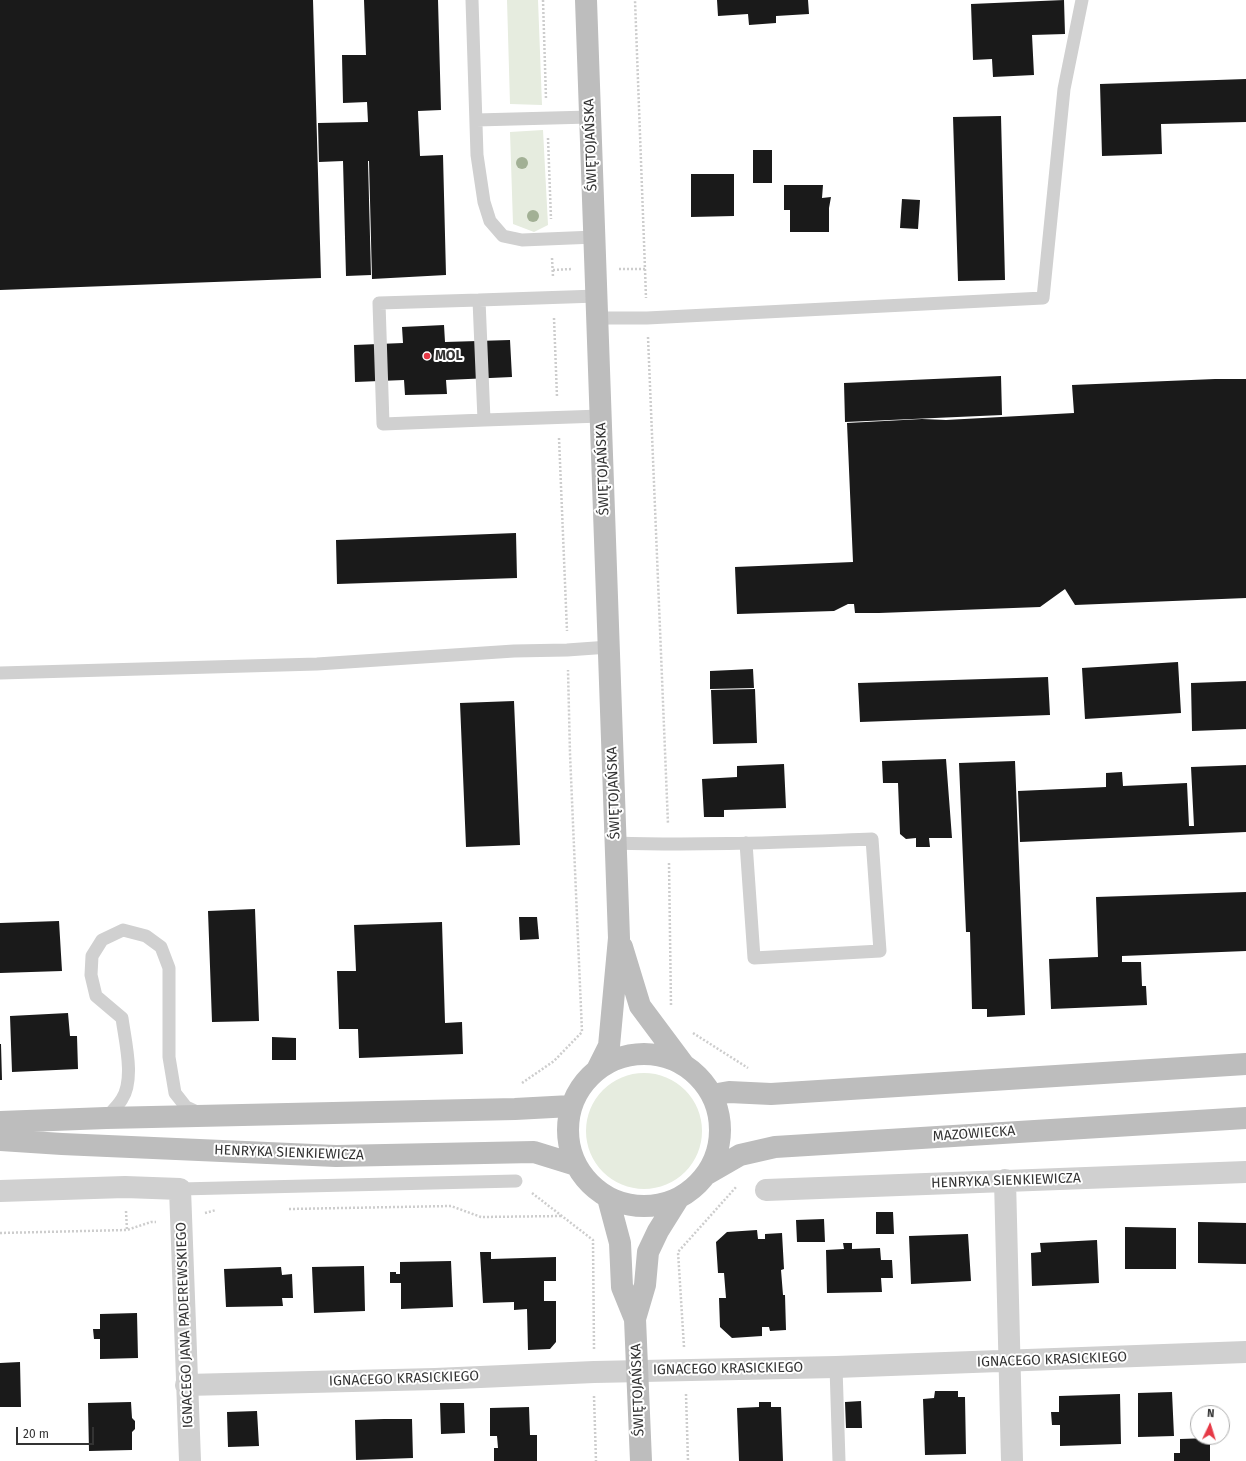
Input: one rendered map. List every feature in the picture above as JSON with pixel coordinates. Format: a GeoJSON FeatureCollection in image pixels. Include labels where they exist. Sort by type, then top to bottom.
{"type":"FeatureCollection","features":[{"type":"Feature","properties":{"kind":"main road","name":"ŚWIĘTOJAŃSKA"},"geometry":{"type":"LineString","coordinates":[[586,0],[619,938],[608,1046],[598,1068]]}},
{"type":"Feature","properties":{"kind":"main road","name":"ŚWIĘTOJAŃSKA"},"geometry":{"type":"LineString","coordinates":[[619,938],[640,1006],[684,1065]]}},
{"type":"Feature","properties":{"kind":"main road"},"geometry":{"type":"LineString","coordinates":[[640,1054],[663,1056],[684,1065],[700,1078],[712,1095],[719,1114],[720,1135],[716,1155],[707,1174],[694,1188],[678,1199],[661,1205],[643,1207],[625,1205],[608,1198],[594,1188],[582,1175],[570,1154],[567,1130],[571,1106],[581,1085],[598,1068],[618,1058],[640,1054]]}},
{"type":"Feature","properties":{"kind":"main road"},"geometry":{"type":"LineString","coordinates":[[712,1095],[729,1092],[771,1094],[1246,1064]]}},
{"type":"Feature","properties":{"kind":"main road"},"geometry":{"type":"LineString","coordinates":[[0,1122],[106,1118],[515,1110],[571,1106]]}},
{"type":"Feature","properties":{"kind":"main road","name":"MAZOWIECKA"},"geometry":{"type":"LineString","coordinates":[[707,1174],[740,1154],[775,1147],[1246,1118]]}},
{"type":"Feature","properties":{"kind":"main road","name":"HENRYKA SIENKIEWICZA"},"geometry":{"type":"LineString","coordinates":[[0,1140],[336,1156],[534,1152],[576,1165]]}},
{"type":"Feature","properties":{"kind":"main road","name":"ŚWIĘTOJAŃSKA"},"geometry":{"type":"LineString","coordinates":[[608,1198],[620,1243],[622,1287],[635,1319]]}},
{"type":"Feature","properties":{"kind":"main road","name":"ŚWIĘTOJAŃSKA"},"geometry":{"type":"LineString","coordinates":[[640,1461],[635,1319],[645,1285],[648,1252],[658,1231],[678,1199]]}},
{"type":"Feature","properties":{"kind":"street","name":"HENRYKA SIENKIEWICZA"},"geometry":{"type":"LineString","coordinates":[[766,1190],[1246,1172]]}},
{"type":"Feature","properties":{"kind":"street"},"geometry":{"type":"LineString","coordinates":[[1006,1180],[1012,1461]]}},
{"type":"Feature","properties":{"kind":"street"},"geometry":{"type":"LineString","coordinates":[[0,1191],[125,1187],[180,1189]]}},
{"type":"Feature","properties":{"kind":"street","name":"IGNACEGO JANA PADEREWSKIEGO"},"geometry":{"type":"LineString","coordinates":[[180,1189],[186,1385],[190,1461]]}},
{"type":"Feature","properties":{"kind":"street","name":"IGNACEGO KRASICKIEGO"},"geometry":{"type":"LineString","coordinates":[[186,1385],[435,1379],[637,1371],[836,1368],[1246,1352]]}},
{"type":"Feature","properties":{"kind":"lane"},"geometry":{"type":"LineString","coordinates":[[472,0],[477,155],[484,202],[490,221],[503,236],[522,240],[595,237]]}},
{"type":"Feature","properties":{"kind":"lane"},"geometry":{"type":"LineString","coordinates":[[598,318],[647,318],[1043,298],[1064,89],[1082,0]]}},
{"type":"Feature","properties":{"kind":"lane"},"geometry":{"type":"LineString","coordinates":[[476,120],[590,117]]}},
{"type":"Feature","properties":{"kind":"lane"},"geometry":{"type":"LineString","coordinates":[[597,296],[379,304],[383,424],[601,416]]}},
{"type":"Feature","properties":{"kind":"lane"},"geometry":{"type":"LineString","coordinates":[[479,300],[484,420]]}},
{"type":"Feature","properties":{"kind":"lane"},"geometry":{"type":"LineString","coordinates":[[0,673],[317,664],[514,651],[567,650],[609,647]]}},
{"type":"Feature","properties":{"kind":"lane"},"geometry":{"type":"LineString","coordinates":[[616,843],[669,845],[872,839],[880,951],[754,958],[746,843]]}},
{"type":"Feature","properties":{"kind":"lane"},"geometry":{"type":"LineString","coordinates":[[106,1118],[122,1099],[126,1089],[128,1064],[122,1018],[96,996],[91,975],[92,956],[102,940],[123,930],[146,936],[161,948],[169,968],[169,1057],[175,1093],[186,1107],[206,1117]]}},
{"type":"Feature","properties":{"kind":"lane"},"geometry":{"type":"LineString","coordinates":[[180,1189],[516,1181]]}},
{"type":"Feature","properties":{"kind":"lane"},"geometry":{"type":"LineString","coordinates":[[836,1368],[839,1461]]}},
{"type":"Feature","properties":{"kind":"path"},"geometry":{"type":"LineString","coordinates":[[635,0],[669,845],[671,1008]]}},
{"type":"Feature","properties":{"kind":"path"},"geometry":{"type":"LineString","coordinates":[[553,270],[596,268],[645,269]]}},
{"type":"Feature","properties":{"kind":"path"},"geometry":{"type":"LineString","coordinates":[[521,1084],[554,1062],[582,1032],[582,1011]]}},
{"type":"Feature","properties":{"kind":"path"},"geometry":{"type":"LineString","coordinates":[[692,1033],[749,1068]]}},
{"type":"Feature","properties":{"kind":"path"},"geometry":{"type":"LineString","coordinates":[[516,1181],[593,1240],[594,1355]]}},
{"type":"Feature","properties":{"kind":"path"},"geometry":{"type":"LineString","coordinates":[[678,1252],[739,1184]]}},
{"type":"Feature","properties":{"kind":"path"},"geometry":{"type":"LineString","coordinates":[[286,1209],[451,1206],[481,1217],[562,1216]]}},
{"type":"Feature","properties":{"kind":"path"},"geometry":{"type":"LineString","coordinates":[[201,1217],[204,1214],[215,1210],[222,1210]]}},
{"type":"Feature","properties":{"kind":"path"},"geometry":{"type":"LineString","coordinates":[[0,1234],[127,1230],[151,1222],[163,1222]]}},
{"type":"Feature","properties":{"kind":"path"},"geometry":{"type":"LineString","coordinates":[[594,1389],[596,1461]]}},
{"type":"Feature","properties":{"kind":"shaded area"},"geometry":{"type":"Polygon","coordinates":[[[507,0],[538,0],[542,105],[510,104],[507,0]]]}},
{"type":"Feature","properties":{"kind":"shaded area"},"geometry":{"type":"Polygon","coordinates":[[[543,130],[548,225],[534,232],[513,224],[510,132],[543,130]]]}},
{"type":"Feature","properties":{"kind":"shaded area"},"geometry":{"type":"Polygon","coordinates":[[[644,1073],[666,1077],[685,1090],[698,1109],[702,1131],[698,1153],[685,1172],[666,1185],[644,1189],[622,1185],[603,1172],[590,1153],[586,1131],[590,1109],[603,1090],[622,1077],[644,1073]]]}},
{"type":"Feature","properties":{"kind":"building"},"geometry":{"type":"Polygon","coordinates":[[[0,0],[313,0],[321,278],[0,290],[0,0]]]}},
{"type":"Feature","properties":{"kind":"building"},"geometry":{"type":"Polygon","coordinates":[[[364,0],[438,0],[441,110],[418,111],[420,156],[443,155],[446,275],[372,279],[368,161],[371,275],[346,276],[343,161],[319,162],[318,123],[368,122],[367,102],[343,103],[342,55],[366,55],[364,0]]]}},
{"type":"Feature","properties":{"kind":"building"},"geometry":{"type":"Polygon","coordinates":[[[717,0],[808,0],[809,14],[776,16],[776,23],[749,25],[748,14],[718,16],[717,0]]]}},
{"type":"Feature","properties":{"kind":"building"},"geometry":{"type":"Polygon","coordinates":[[[1064,0],[1065,34],[1032,35],[1034,75],[993,77],[992,59],[973,60],[971,4],[1064,0]]]}},
{"type":"Feature","properties":{"kind":"building"},"geometry":{"type":"Polygon","coordinates":[[[1246,79],[1246,122],[1161,124],[1162,154],[1102,156],[1100,84],[1246,79]]]}},
{"type":"Feature","properties":{"kind":"building"},"geometry":{"type":"Polygon","coordinates":[[[1001,116],[1005,280],[958,281],[953,117],[1001,116]]]}},
{"type":"Feature","properties":{"kind":"building"},"geometry":{"type":"Polygon","coordinates":[[[753,150],[772,150],[772,183],[753,183],[753,150]]]}},
{"type":"Feature","properties":{"kind":"building"},"geometry":{"type":"Polygon","coordinates":[[[691,174],[734,174],[734,216],[691,217],[691,174]]]}},
{"type":"Feature","properties":{"kind":"building"},"geometry":{"type":"Polygon","coordinates":[[[784,185],[823,185],[822,198],[831,197],[829,208],[829,232],[790,232],[790,210],[784,210],[784,185]]]}},
{"type":"Feature","properties":{"kind":"building"},"geometry":{"type":"Polygon","coordinates":[[[902,199],[920,200],[918,229],[900,228],[902,199]]]}},
{"type":"Feature","properties":{"kind":"building"},"geometry":{"type":"Polygon","coordinates":[[[444,325],[445,342],[510,340],[512,377],[446,380],[447,394],[405,395],[404,380],[355,382],[354,345],[403,343],[402,327],[444,325]]]}},
{"type":"Feature","properties":{"kind":"building"},"geometry":{"type":"Polygon","coordinates":[[[1001,376],[1002,415],[845,422],[844,383],[1001,376]]]}},
{"type":"Feature","properties":{"kind":"building"},"geometry":{"type":"Polygon","coordinates":[[[1246,379],[1246,598],[1075,605],[1065,589],[1040,607],[855,613],[854,604],[848,604],[834,611],[737,614],[735,567],[853,562],[847,423],[922,419],[946,420],[1074,413],[1072,385],[1246,379]]]}},
{"type":"Feature","properties":{"kind":"building"},"geometry":{"type":"Polygon","coordinates":[[[516,533],[517,578],[337,584],[336,540],[516,533]]]}},
{"type":"Feature","properties":{"kind":"building"},"geometry":{"type":"Polygon","coordinates":[[[1178,662],[1181,713],[1085,719],[1082,668],[1178,662]]]}},
{"type":"Feature","properties":{"kind":"building"},"geometry":{"type":"Polygon","coordinates":[[[753,669],[754,688],[710,689],[710,671],[753,669]]]}},
{"type":"Feature","properties":{"kind":"building"},"geometry":{"type":"Polygon","coordinates":[[[1048,677],[1050,715],[860,722],[858,683],[1048,677]]]}},
{"type":"Feature","properties":{"kind":"building"},"geometry":{"type":"Polygon","coordinates":[[[1246,681],[1246,729],[1192,731],[1191,683],[1246,681]]]}},
{"type":"Feature","properties":{"kind":"building"},"geometry":{"type":"Polygon","coordinates":[[[755,689],[757,743],[713,744],[711,690],[755,689]]]}},
{"type":"Feature","properties":{"kind":"building"},"geometry":{"type":"Polygon","coordinates":[[[514,701],[520,845],[466,847],[460,703],[514,701]]]}},
{"type":"Feature","properties":{"kind":"building"},"geometry":{"type":"Polygon","coordinates":[[[946,759],[952,838],[929,838],[930,847],[916,847],[916,838],[906,839],[900,834],[898,783],[883,783],[882,761],[946,759]]]}},
{"type":"Feature","properties":{"kind":"building"},"geometry":{"type":"Polygon","coordinates":[[[1015,761],[1025,1015],[987,1017],[987,1009],[972,1009],[970,932],[966,932],[959,763],[1015,761]]]}},
{"type":"Feature","properties":{"kind":"building"},"geometry":{"type":"Polygon","coordinates":[[[784,764],[786,808],[724,810],[724,817],[704,817],[702,779],[737,777],[737,766],[784,764]]]}},
{"type":"Feature","properties":{"kind":"building"},"geometry":{"type":"Polygon","coordinates":[[[1246,765],[1246,832],[1020,842],[1018,791],[1106,787],[1106,773],[1122,772],[1123,786],[1187,783],[1189,826],[1194,826],[1191,767],[1246,765]]]}},
{"type":"Feature","properties":{"kind":"building"},"geometry":{"type":"Polygon","coordinates":[[[1246,892],[1246,951],[1122,956],[1122,962],[1141,962],[1142,986],[1146,986],[1147,1005],[1051,1009],[1049,959],[1098,957],[1096,897],[1246,892]]]}},
{"type":"Feature","properties":{"kind":"building"},"geometry":{"type":"Polygon","coordinates":[[[255,909],[259,1021],[212,1022],[208,911],[255,909]]]}},
{"type":"Feature","properties":{"kind":"building"},"geometry":{"type":"Polygon","coordinates":[[[519,917],[537,917],[539,939],[520,940],[519,917]]]}},
{"type":"Feature","properties":{"kind":"building"},"geometry":{"type":"Polygon","coordinates":[[[59,921],[62,971],[0,973],[0,923],[59,921]]]}},
{"type":"Feature","properties":{"kind":"building"},"geometry":{"type":"Polygon","coordinates":[[[442,922],[445,1023],[462,1022],[463,1054],[359,1058],[358,1029],[339,1029],[337,971],[356,971],[354,925],[442,922]]]}},
{"type":"Feature","properties":{"kind":"building"},"geometry":{"type":"Polygon","coordinates":[[[68,1013],[70,1036],[77,1036],[78,1069],[12,1072],[10,1016],[68,1013]]]}},
{"type":"Feature","properties":{"kind":"building"},"geometry":{"type":"Polygon","coordinates":[[[272,1037],[296,1038],[296,1060],[272,1060],[272,1037]]]}},
{"type":"Feature","properties":{"kind":"building"},"geometry":{"type":"Polygon","coordinates":[[[1,1044],[2,1080],[0,1080],[1,1044]]]}},
{"type":"Feature","properties":{"kind":"building"},"geometry":{"type":"Polygon","coordinates":[[[876,1212],[893,1212],[894,1234],[876,1234],[876,1212]]]}},
{"type":"Feature","properties":{"kind":"building"},"geometry":{"type":"Polygon","coordinates":[[[824,1219],[825,1242],[797,1242],[796,1220],[824,1219]]]}},
{"type":"Feature","properties":{"kind":"building"},"geometry":{"type":"Polygon","coordinates":[[[1198,1222],[1246,1223],[1246,1264],[1198,1263],[1198,1222]]]}},
{"type":"Feature","properties":{"kind":"building"},"geometry":{"type":"Polygon","coordinates":[[[1125,1227],[1176,1228],[1176,1269],[1125,1269],[1125,1227]]]}},
{"type":"Feature","properties":{"kind":"building"},"geometry":{"type":"Polygon","coordinates":[[[757,1230],[758,1239],[765,1239],[765,1234],[782,1233],[784,1269],[781,1270],[783,1295],[785,1295],[786,1330],[770,1331],[769,1327],[762,1327],[762,1336],[732,1338],[720,1327],[719,1298],[726,1298],[724,1273],[718,1273],[716,1242],[727,1232],[757,1230]]]}},
{"type":"Feature","properties":{"kind":"building"},"geometry":{"type":"Polygon","coordinates":[[[968,1234],[971,1281],[911,1284],[909,1236],[968,1234]]]}},
{"type":"Feature","properties":{"kind":"building"},"geometry":{"type":"Polygon","coordinates":[[[1097,1240],[1099,1283],[1032,1286],[1031,1253],[1041,1252],[1040,1243],[1097,1240]]]}},
{"type":"Feature","properties":{"kind":"building"},"geometry":{"type":"Polygon","coordinates":[[[843,1243],[852,1243],[852,1249],[880,1248],[881,1260],[892,1260],[893,1278],[881,1278],[882,1292],[827,1293],[826,1250],[844,1249],[843,1243]]]}},
{"type":"Feature","properties":{"kind":"building"},"geometry":{"type":"Polygon","coordinates":[[[480,1252],[491,1252],[491,1259],[556,1257],[556,1281],[544,1281],[544,1301],[556,1301],[556,1342],[550,1349],[528,1350],[527,1309],[514,1310],[514,1302],[483,1303],[480,1252]]]}},
{"type":"Feature","properties":{"kind":"building"},"geometry":{"type":"Polygon","coordinates":[[[451,1261],[453,1307],[401,1309],[401,1283],[390,1283],[390,1272],[400,1274],[400,1262],[451,1261]]]}},
{"type":"Feature","properties":{"kind":"building"},"geometry":{"type":"Polygon","coordinates":[[[364,1266],[365,1311],[314,1313],[312,1267],[364,1266]]]}},
{"type":"Feature","properties":{"kind":"building"},"geometry":{"type":"Polygon","coordinates":[[[281,1267],[282,1275],[292,1274],[293,1298],[282,1298],[283,1306],[226,1307],[224,1269],[281,1267]]]}},
{"type":"Feature","properties":{"kind":"building"},"geometry":{"type":"Polygon","coordinates":[[[137,1313],[138,1358],[100,1359],[100,1339],[94,1339],[93,1329],[100,1329],[100,1314],[137,1313]]]}},
{"type":"Feature","properties":{"kind":"building"},"geometry":{"type":"Polygon","coordinates":[[[20,1362],[21,1407],[0,1407],[0,1363],[20,1362]]]}},
{"type":"Feature","properties":{"kind":"building"},"geometry":{"type":"Polygon","coordinates":[[[935,1391],[958,1391],[958,1397],[965,1397],[966,1454],[925,1455],[923,1399],[934,1398],[935,1391]]]}},
{"type":"Feature","properties":{"kind":"building"},"geometry":{"type":"Polygon","coordinates":[[[1172,1392],[1174,1436],[1138,1437],[1138,1393],[1172,1392]]]}},
{"type":"Feature","properties":{"kind":"building"},"geometry":{"type":"Polygon","coordinates":[[[1120,1394],[1121,1444],[1060,1446],[1060,1425],[1052,1425],[1051,1412],[1059,1412],[1059,1396],[1120,1394]]]}},
{"type":"Feature","properties":{"kind":"building"},"geometry":{"type":"Polygon","coordinates":[[[861,1401],[862,1428],[846,1428],[845,1402],[861,1401]]]}},
{"type":"Feature","properties":{"kind":"building"},"geometry":{"type":"Polygon","coordinates":[[[131,1402],[132,1418],[135,1421],[135,1429],[132,1432],[132,1450],[89,1451],[88,1403],[131,1402]]]}},
{"type":"Feature","properties":{"kind":"building"},"geometry":{"type":"Polygon","coordinates":[[[759,1402],[771,1402],[771,1407],[781,1407],[783,1461],[739,1461],[737,1408],[759,1407],[759,1402]]]}},
{"type":"Feature","properties":{"kind":"building"},"geometry":{"type":"Polygon","coordinates":[[[440,1403],[464,1403],[465,1433],[441,1434],[440,1403]]]}},
{"type":"Feature","properties":{"kind":"building"},"geometry":{"type":"Polygon","coordinates":[[[529,1407],[530,1435],[537,1435],[537,1461],[494,1461],[494,1448],[498,1448],[497,1436],[490,1436],[490,1408],[529,1407]]]}},
{"type":"Feature","properties":{"kind":"building"},"geometry":{"type":"Polygon","coordinates":[[[257,1411],[259,1446],[228,1447],[227,1412],[257,1411]]]}},
{"type":"Feature","properties":{"kind":"building"},"geometry":{"type":"Polygon","coordinates":[[[412,1419],[413,1458],[356,1460],[355,1420],[412,1419]]]}},
{"type":"Feature","properties":{"kind":"building"},"geometry":{"type":"Polygon","coordinates":[[[1180,1439],[1190,1439],[1190,1445],[1210,1445],[1210,1461],[1174,1461],[1174,1453],[1180,1453],[1180,1439]]]}},
{"type":"Feature","properties":{"kind":"place","name":"MOL"},"geometry":{"type":"Point","coordinates":[427,356]}}]}
